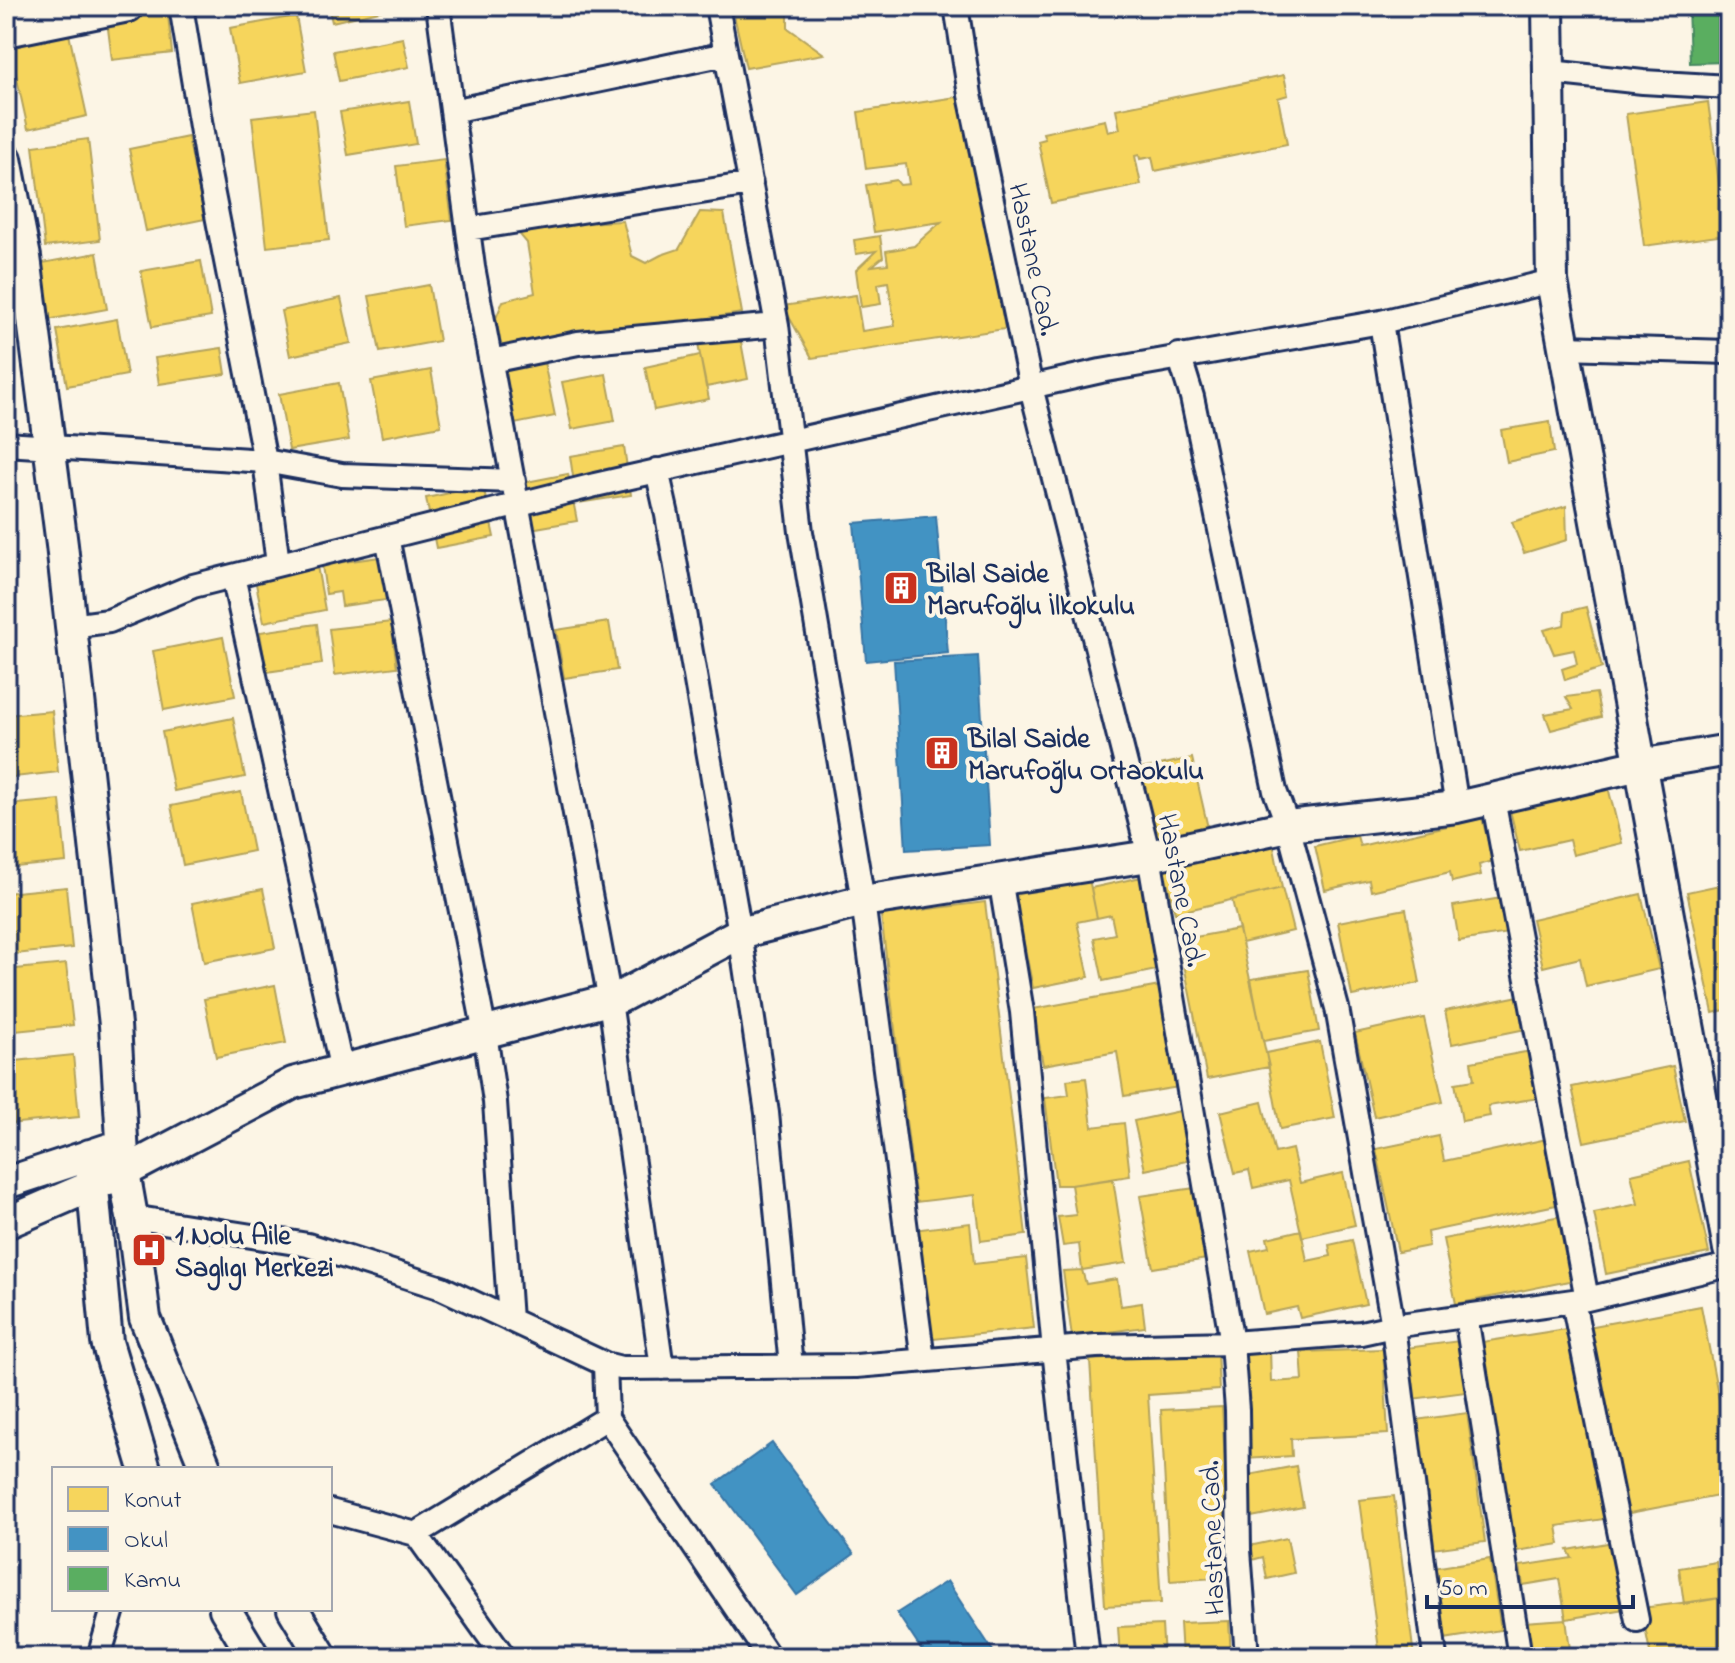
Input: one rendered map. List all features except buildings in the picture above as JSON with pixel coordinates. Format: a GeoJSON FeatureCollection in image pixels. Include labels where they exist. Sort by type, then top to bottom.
{"type":"FeatureCollection","features":[{"type":"Feature","properties":{"kind":"street"},"geometry":{"type":"LineString","coordinates":[[6,31],[128,6]]}},
{"type":"Feature","properties":{"kind":"street"},"geometry":{"type":"LineString","coordinates":[[181,6],[208,169],[265,461],[278,564]]}},
{"type":"Feature","properties":{"kind":"street"},"geometry":{"type":"LineString","coordinates":[[438,6],[468,229],[610,1001],[662,1368]]}},
{"type":"Feature","properties":{"kind":"street"},"geometry":{"type":"LineString","coordinates":[[717,6],[777,325],[804,547],[863,901],[923,1360]]}},
{"type":"Feature","properties":{"kind":"street","name":"Hastane Cad."},"geometry":{"type":"LineString","coordinates":[[956,6],[970,95],[1031,387],[1149,856],[1232,1343],[1237,1410],[1239,1550],[1247,1657]]}},
{"type":"Feature","properties":{"kind":"street"},"geometry":{"type":"LineString","coordinates":[[1548,6],[1552,281],[1729,1249]]}},
{"type":"Feature","properties":{"kind":"street"},"geometry":{"type":"LineString","coordinates":[[452,111],[726,54]]}},
{"type":"Feature","properties":{"kind":"street"},"geometry":{"type":"LineString","coordinates":[[1550,72],[1729,87]]}},
{"type":"Feature","properties":{"kind":"street"},"geometry":{"type":"LineString","coordinates":[[6,159],[25,257],[71,626],[115,1025],[123,1159],[145,1318],[205,1467]]}},
{"type":"Feature","properties":{"kind":"street"},"geometry":{"type":"LineString","coordinates":[[468,229],[751,184]]}},
{"type":"Feature","properties":{"kind":"street"},"geometry":{"type":"LineString","coordinates":[[71,626],[109,621],[193,586],[657,470],[1179,355],[1381,322],[1552,281]]}},
{"type":"Feature","properties":{"kind":"street"},"geometry":{"type":"LineString","coordinates":[[1381,322],[1457,807]]}},
{"type":"Feature","properties":{"kind":"street"},"geometry":{"type":"LineString","coordinates":[[491,361],[578,343],[777,325]]}},
{"type":"Feature","properties":{"kind":"street"},"geometry":{"type":"LineString","coordinates":[[1564,347],[1729,352]]}},
{"type":"Feature","properties":{"kind":"street"},"geometry":{"type":"LineString","coordinates":[[1179,355],[1192,397],[1275,791],[1288,826],[1337,1008],[1393,1326],[1435,1657]]}},
{"type":"Feature","properties":{"kind":"street"},"geometry":{"type":"LineString","coordinates":[[6,444],[265,461],[342,475],[514,481]]}},
{"type":"Feature","properties":{"kind":"street"},"geometry":{"type":"LineString","coordinates":[[657,470],[740,933],[767,1113],[791,1367]]}},
{"type":"Feature","properties":{"kind":"street"},"geometry":{"type":"LineString","coordinates":[[387,537],[485,1033],[495,1102],[510,1320]]}},
{"type":"Feature","properties":{"kind":"street"},"geometry":{"type":"LineString","coordinates":[[233,576],[342,1071]]}},
{"type":"Feature","properties":{"kind":"street"},"geometry":{"type":"LineString","coordinates":[[6,1223],[94,1185],[123,1159],[293,1083],[610,1001],[740,933],[863,901],[1149,856],[1288,826],[1457,807],[1640,765],[1729,750]]}},
{"type":"Feature","properties":{"kind":"street"},"geometry":{"type":"LineString","coordinates":[[1493,799],[1637,1620]]}},
{"type":"Feature","properties":{"kind":"street"},"geometry":{"type":"LineString","coordinates":[[1000,878],[1022,1012],[1054,1350],[1088,1657]]}},
{"type":"Feature","properties":{"kind":"street"},"geometry":{"type":"LineString","coordinates":[[6,1183],[90,1155],[123,1159]]}},
{"type":"Feature","properties":{"kind":"street"},"geometry":{"type":"LineString","coordinates":[[90,1155],[107,1342],[144,1467]]}},
{"type":"Feature","properties":{"kind":"street"},"geometry":{"type":"LineString","coordinates":[[132,1217],[308,1245],[442,1288],[605,1364],[621,1368],[856,1366],[1054,1350],[1232,1343],[1361,1333],[1580,1300],[1729,1265]]}},
{"type":"Feature","properties":{"kind":"street"},"geometry":{"type":"LineString","coordinates":[[1466,1316],[1520,1657]]}},
{"type":"Feature","properties":{"kind":"street"},"geometry":{"type":"LineString","coordinates":[[605,1364],[607,1418],[769,1657]]}},
{"type":"Feature","properties":{"kind":"street"},"geometry":{"type":"LineString","coordinates":[[416,1534],[607,1418]]}},
{"type":"Feature","properties":{"kind":"street"},"geometry":{"type":"LineString","coordinates":[[332,1512],[416,1534],[504,1657]]}},
{"type":"Feature","properties":{"kind":"street"},"geometry":{"type":"LineString","coordinates":[[99,1657],[112,1611]]}},
{"type":"Feature","properties":{"kind":"street"},"geometry":{"type":"LineString","coordinates":[[226,1611],[254,1657]]}},
{"type":"Feature","properties":{"kind":"street"},"geometry":{"type":"LineString","coordinates":[[294,1611],[322,1657]]}},
{"type":"Feature","properties":{"kind":"place","name":"Bilal Saide Marufoğlu İlkokulu"},"geometry":{"type":"Point","coordinates":[901,588]}},
{"type":"Feature","properties":{"kind":"place","name":"Bilal Saide Marufoğlu Ortaokulu"},"geometry":{"type":"Point","coordinates":[942,753]}},
{"type":"Feature","properties":{"kind":"place","name":"1 Nolu Aile Saglıgı Merkezi"},"geometry":{"type":"Point","coordinates":[149,1250]}}]}
